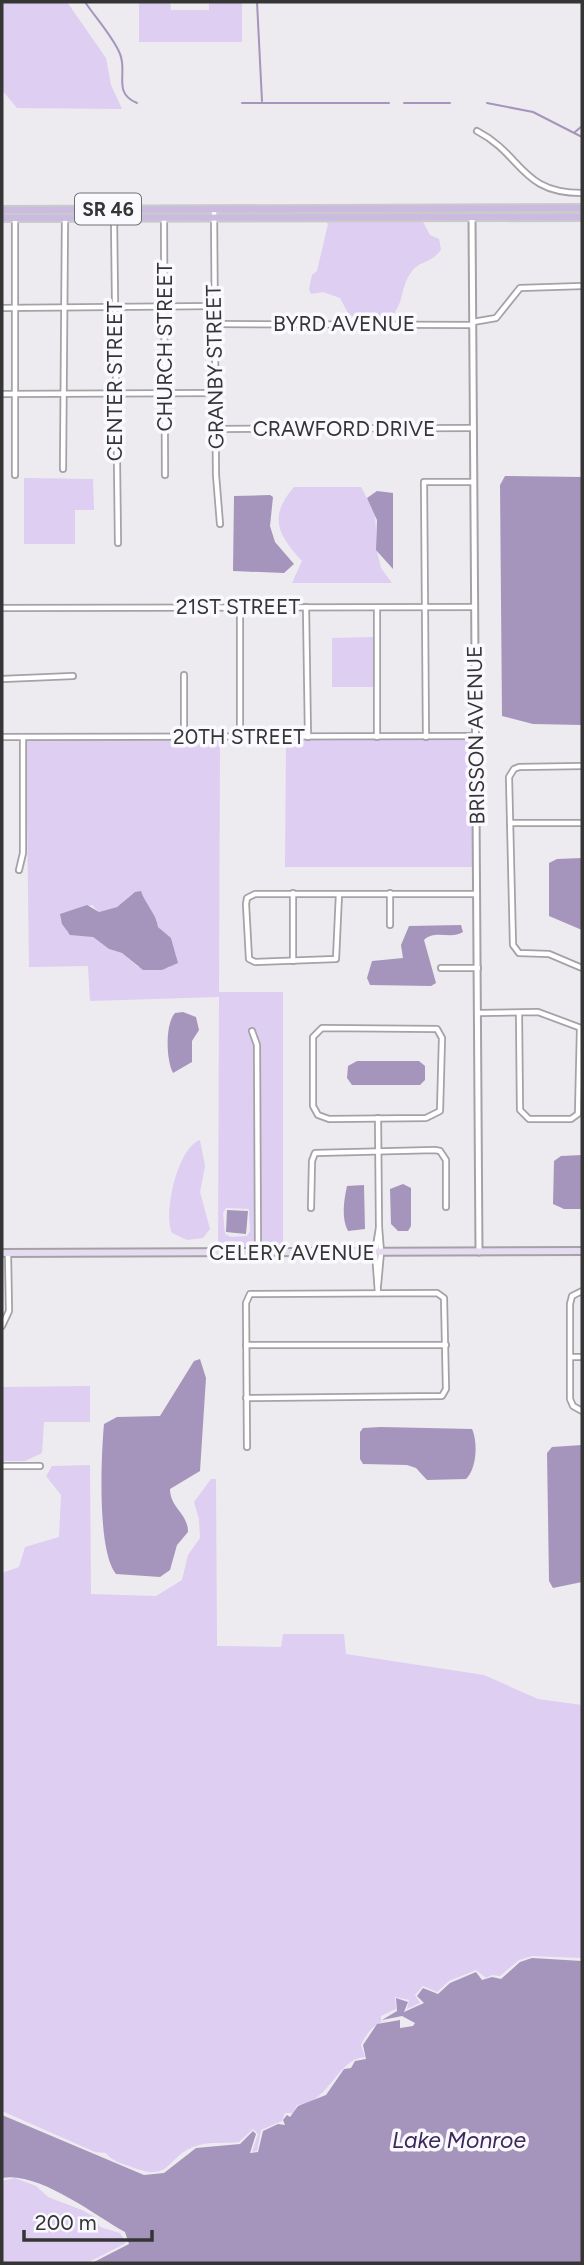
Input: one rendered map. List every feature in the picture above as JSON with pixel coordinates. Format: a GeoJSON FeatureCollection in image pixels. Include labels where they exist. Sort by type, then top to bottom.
{"type":"FeatureCollection","features":[{"type":"Feature","properties":{"kind":"main road","name":"SR 46"},"geometry":{"type":"LineString","coordinates":[[2,209],[582,208]]}},
{"type":"Feature","properties":{"kind":"main road"},"geometry":{"type":"LineString","coordinates":[[65,218],[72,213],[126,209]]}},
{"type":"Feature","properties":{"kind":"main road","name":"SR 46"},"geometry":{"type":"LineString","coordinates":[[2,218],[582,217]]}},
{"type":"Feature","properties":{"kind":"main road","name":"CELERY AVENUE"},"geometry":{"type":"LineString","coordinates":[[5,1253],[582,1251]]}},
{"type":"Feature","properties":{"kind":"street"},"geometry":{"type":"LineString","coordinates":[[477,131],[499,146],[536,183],[555,192],[582,193]]}},
{"type":"Feature","properties":{"kind":"street","name":"GRANBY STREET"},"geometry":{"type":"LineString","coordinates":[[214,209],[216,429],[220,524]]}},
{"type":"Feature","properties":{"kind":"street","name":"BRISSON AVENUE"},"geometry":{"type":"LineString","coordinates":[[472,217],[475,736],[480,1013],[479,1252]]}},
{"type":"Feature","properties":{"kind":"street"},"geometry":{"type":"LineString","coordinates":[[15,218],[15,475]]}},
{"type":"Feature","properties":{"kind":"street"},"geometry":{"type":"LineString","coordinates":[[63,469],[65,218]]}},
{"type":"Feature","properties":{"kind":"street","name":"CENTER STREET"},"geometry":{"type":"LineString","coordinates":[[114,218],[118,543]]}},
{"type":"Feature","properties":{"kind":"street","name":"CHURCH STREET"},"geometry":{"type":"LineString","coordinates":[[164,218],[165,475]]}},
{"type":"Feature","properties":{"kind":"street"},"geometry":{"type":"LineString","coordinates":[[472,323],[496,318],[520,288],[582,286]]}},
{"type":"Feature","properties":{"kind":"street"},"geometry":{"type":"LineString","coordinates":[[2,308],[215,306]]}},
{"type":"Feature","properties":{"kind":"street","name":"BYRD AVENUE"},"geometry":{"type":"LineString","coordinates":[[215,324],[472,323]]}},
{"type":"Feature","properties":{"kind":"street"},"geometry":{"type":"LineString","coordinates":[[2,394],[216,393]]}},
{"type":"Feature","properties":{"kind":"street","name":"CRAWFORD DRIVE"},"geometry":{"type":"LineString","coordinates":[[216,429],[473,428]]}},
{"type":"Feature","properties":{"kind":"street"},"geometry":{"type":"LineString","coordinates":[[426,737],[425,482],[473,482]]}},
{"type":"Feature","properties":{"kind":"street"},"geometry":{"type":"LineString","coordinates":[[240,607],[240,737]]}},
{"type":"Feature","properties":{"kind":"street"},"geometry":{"type":"LineString","coordinates":[[306,607],[308,737]]}},
{"type":"Feature","properties":{"kind":"street","name":"21ST STREET"},"geometry":{"type":"LineString","coordinates":[[2,608],[475,607]]}},
{"type":"Feature","properties":{"kind":"street"},"geometry":{"type":"LineString","coordinates":[[377,609],[377,737]]}},
{"type":"Feature","properties":{"kind":"street"},"geometry":{"type":"LineString","coordinates":[[184,675],[184,737]]}},
{"type":"Feature","properties":{"kind":"street"},"geometry":{"type":"LineString","coordinates":[[2,679],[74,676]]}},
{"type":"Feature","properties":{"kind":"street","name":"20TH STREET"},"geometry":{"type":"LineString","coordinates":[[2,737],[475,736]]}},
{"type":"Feature","properties":{"kind":"street"},"geometry":{"type":"LineString","coordinates":[[19,870],[23,853],[23,737]]}},
{"type":"Feature","properties":{"kind":"street"},"geometry":{"type":"LineString","coordinates":[[582,766],[513,769],[509,777],[515,949],[523,954],[549,954],[582,968]]}},
{"type":"Feature","properties":{"kind":"street"},"geometry":{"type":"LineString","coordinates":[[510,823],[582,823]]}},
{"type":"Feature","properties":{"kind":"street"},"geometry":{"type":"LineString","coordinates":[[293,893],[293,961]]}},
{"type":"Feature","properties":{"kind":"street"},"geometry":{"type":"LineString","coordinates":[[390,893],[390,925]]}},
{"type":"Feature","properties":{"kind":"street"},"geometry":{"type":"LineString","coordinates":[[339,894],[336,959],[255,962],[249,959],[246,937],[247,898],[255,894],[390,893],[477,894]]}},
{"type":"Feature","properties":{"kind":"street"},"geometry":{"type":"LineString","coordinates":[[441,968],[479,968]]}},
{"type":"Feature","properties":{"kind":"street"},"geometry":{"type":"LineString","coordinates":[[480,1013],[519,1013],[543,1013],[581,1028],[579,1114],[571,1119],[529,1119],[520,1111],[519,1013]]}},
{"type":"Feature","properties":{"kind":"street"},"geometry":{"type":"LineString","coordinates":[[433,1027],[441,1033],[440,1111],[426,1118],[378,1118],[329,1119],[315,1111],[313,1037],[317,1030],[433,1027]]}},
{"type":"Feature","properties":{"kind":"street"},"geometry":{"type":"LineString","coordinates":[[252,1031],[257,1045],[258,1253]]}},
{"type":"Feature","properties":{"kind":"street"},"geometry":{"type":"LineString","coordinates":[[378,1118],[378,1293]]}},
{"type":"Feature","properties":{"kind":"street"},"geometry":{"type":"LineString","coordinates":[[312,1208],[312,1161],[315,1153],[378,1151],[440,1151],[446,1160],[446,1207]]}},
{"type":"Feature","properties":{"kind":"street"},"geometry":{"type":"LineString","coordinates":[[2,1326],[9,1311],[5,1253]]}},
{"type":"Feature","properties":{"kind":"street"},"geometry":{"type":"LineString","coordinates":[[582,1291],[572,1296],[570,1304],[570,1399],[573,1405],[582,1411]]}},
{"type":"Feature","properties":{"kind":"street"},"geometry":{"type":"LineString","coordinates":[[246,1398],[442,1396],[446,1389],[446,1302],[441,1294],[250,1294],[246,1303],[246,1398],[247,1447]]}},
{"type":"Feature","properties":{"kind":"street"},"geometry":{"type":"LineString","coordinates":[[246,1345],[446,1345]]}},
{"type":"Feature","properties":{"kind":"street"},"geometry":{"type":"LineString","coordinates":[[570,1357],[582,1357]]}},
{"type":"Feature","properties":{"kind":"street"},"geometry":{"type":"LineString","coordinates":[[2,1466],[40,1465]]}},
{"type":"Feature","properties":{"kind":"shaded area"},"geometry":{"type":"Polygon","coordinates":[[[2,2],[67,2],[106,58],[111,85],[122,109],[17,108],[2,90],[2,2]]]}},
{"type":"Feature","properties":{"kind":"shaded area"},"geometry":{"type":"Polygon","coordinates":[[[139,2],[170,2],[171,10],[209,10],[209,2],[242,2],[242,42],[139,42],[139,2]]]}},
{"type":"Feature","properties":{"kind":"shaded area"},"geometry":{"type":"Polygon","coordinates":[[[324,220],[422,220],[430,235],[439,239],[441,249],[434,257],[413,269],[404,286],[400,302],[388,321],[356,319],[348,313],[340,298],[323,292],[311,294],[309,289],[312,275],[317,271],[328,224],[324,220]]]}},
{"type":"Feature","properties":{"kind":"shaded area"},"geometry":{"type":"Polygon","coordinates":[[[24,478],[93,479],[94,510],[75,510],[75,544],[24,544],[24,478]]]}},
{"type":"Feature","properties":{"kind":"shaded area"},"geometry":{"type":"Polygon","coordinates":[[[294,487],[361,487],[375,513],[377,551],[381,568],[392,583],[292,583],[302,561],[282,534],[279,517],[286,498],[294,487]]]}},
{"type":"Feature","properties":{"kind":"shaded area"},"geometry":{"type":"Polygon","coordinates":[[[373,637],[374,687],[332,687],[332,638],[373,637]]]}},
{"type":"Feature","properties":{"kind":"shaded area"},"geometry":{"type":"Polygon","coordinates":[[[473,738],[475,867],[285,867],[286,739],[473,738]]]}},
{"type":"Feature","properties":{"kind":"shaded area"},"geometry":{"type":"Polygon","coordinates":[[[220,739],[219,992],[283,992],[283,1250],[260,1250],[259,1045],[254,1028],[250,1030],[255,1045],[255,1250],[218,1250],[219,997],[90,1001],[88,966],[29,967],[26,740],[220,739]],[[131,895],[117,907],[99,912],[92,905],[61,914],[67,932],[90,935],[109,949],[122,953],[138,967],[169,968],[176,956],[171,938],[158,927],[142,898],[143,895],[131,895]],[[226,1208],[223,1213],[225,1234],[231,1237],[247,1236],[250,1231],[249,1209],[226,1208]]]}},
{"type":"Feature","properties":{"kind":"shaded area"},"geometry":{"type":"Polygon","coordinates":[[[200,1140],[205,1166],[200,1192],[210,1229],[203,1238],[187,1240],[172,1233],[169,1211],[179,1167],[192,1145],[200,1140]]]}},
{"type":"Feature","properties":{"kind":"shaded area"},"geometry":{"type":"Polygon","coordinates":[[[90,1386],[90,1422],[44,1422],[42,1453],[25,1461],[2,1461],[2,1387],[90,1386]]]}},
{"type":"Feature","properties":{"kind":"shaded area"},"geometry":{"type":"Polygon","coordinates":[[[90,1465],[91,1594],[156,1596],[182,1580],[188,1555],[200,1538],[199,1519],[194,1502],[211,1479],[216,1479],[217,1646],[281,1647],[283,1634],[344,1634],[346,1654],[484,1675],[538,1699],[582,1705],[582,1958],[532,1956],[519,1960],[500,1976],[492,1975],[486,1978],[476,1970],[449,1981],[437,1992],[423,1986],[415,1995],[420,2003],[407,2009],[409,2000],[395,1997],[396,2009],[381,2016],[381,2021],[386,2020],[371,2029],[361,2045],[365,2057],[355,2059],[347,2065],[318,2097],[297,2105],[293,2113],[285,2113],[282,2121],[261,2130],[257,2151],[252,2152],[258,2134],[253,2129],[239,2142],[196,2146],[178,2156],[167,2167],[154,2172],[119,2163],[106,2153],[95,2152],[2,2111],[2,1573],[19,1567],[25,1547],[59,1537],[61,1495],[46,1476],[52,1466],[90,1465]]]}},
{"type":"Feature","properties":{"kind":"shaded area"},"geometry":{"type":"Polygon","coordinates":[[[15,2178],[36,2186],[48,2197],[95,2217],[100,2227],[120,2233],[126,2243],[87,2263],[2,2263],[2,2181],[15,2178]]]}},
{"type":"Feature","properties":{"kind":"water"},"geometry":{"type":"Polygon","coordinates":[[[505,476],[582,477],[582,725],[533,724],[502,716],[500,485],[505,476]]]}},
{"type":"Feature","properties":{"kind":"water"},"geometry":{"type":"Polygon","coordinates":[[[377,491],[393,493],[393,569],[376,550],[377,520],[367,498],[377,491]]]}},
{"type":"Feature","properties":{"kind":"water"},"geometry":{"type":"Polygon","coordinates":[[[234,496],[273,497],[270,526],[275,542],[294,564],[284,573],[233,571],[234,496]]]}},
{"type":"Feature","properties":{"kind":"water"},"geometry":{"type":"Polygon","coordinates":[[[582,858],[582,930],[549,916],[549,863],[557,859],[582,858]]]}},
{"type":"Feature","properties":{"kind":"water"},"geometry":{"type":"Polygon","coordinates":[[[141,891],[158,927],[171,938],[178,963],[162,970],[143,970],[122,953],[109,949],[93,937],[70,935],[62,924],[60,914],[87,905],[99,912],[117,907],[135,892],[141,891]]]}},
{"type":"Feature","properties":{"kind":"water"},"geometry":{"type":"Polygon","coordinates":[[[461,925],[463,932],[433,935],[424,940],[436,983],[431,986],[370,985],[367,978],[372,961],[403,958],[401,945],[409,926],[461,925]]]}},
{"type":"Feature","properties":{"kind":"water"},"geometry":{"type":"Polygon","coordinates":[[[183,1012],[196,1017],[199,1030],[192,1041],[192,1062],[173,1073],[169,1060],[169,1025],[175,1013],[183,1012]]]}},
{"type":"Feature","properties":{"kind":"water"},"geometry":{"type":"Polygon","coordinates":[[[357,1061],[419,1061],[425,1066],[425,1080],[420,1085],[352,1085],[347,1078],[348,1066],[357,1061]]]}},
{"type":"Feature","properties":{"kind":"water"},"geometry":{"type":"Polygon","coordinates":[[[582,1155],[582,1209],[564,1209],[553,1204],[554,1161],[561,1156],[582,1155]]]}},
{"type":"Feature","properties":{"kind":"water"},"geometry":{"type":"Polygon","coordinates":[[[403,1184],[411,1188],[411,1226],[408,1231],[398,1231],[391,1224],[390,1189],[403,1184]]]}},
{"type":"Feature","properties":{"kind":"water"},"geometry":{"type":"Polygon","coordinates":[[[364,1185],[365,1229],[348,1231],[344,1215],[347,1186],[364,1185]]]}},
{"type":"Feature","properties":{"kind":"water"},"geometry":{"type":"Polygon","coordinates":[[[227,1210],[248,1211],[246,1234],[226,1232],[227,1210]]]}},
{"type":"Feature","properties":{"kind":"water"},"geometry":{"type":"Polygon","coordinates":[[[200,1359],[206,1378],[200,1471],[170,1489],[188,1532],[177,1545],[170,1570],[160,1577],[116,1574],[110,1562],[103,1525],[101,1480],[104,1424],[117,1417],[160,1416],[194,1361],[200,1359]]]}},
{"type":"Feature","properties":{"kind":"water"},"geometry":{"type":"Polygon","coordinates":[[[363,1428],[472,1429],[475,1455],[470,1475],[466,1479],[427,1480],[416,1468],[407,1465],[363,1464],[360,1459],[360,1432],[363,1428]]]}},
{"type":"Feature","properties":{"kind":"water"},"geometry":{"type":"Polygon","coordinates":[[[582,1445],[582,1582],[553,1588],[549,1581],[547,1453],[552,1447],[582,1445]]]}},
{"type":"Feature","properties":{"kind":"water","name":"Lake Monroe"},"geometry":{"type":"Polygon","coordinates":[[[532,1958],[582,1961],[582,2263],[92,2263],[129,2244],[125,2232],[48,2187],[32,2181],[2,2178],[2,2115],[144,2175],[164,2173],[196,2148],[240,2144],[253,2131],[256,2134],[250,2153],[258,2152],[263,2131],[278,2124],[285,2125],[283,2120],[287,2115],[290,2117],[298,2106],[326,2095],[344,2069],[351,2068],[355,2061],[366,2059],[363,2045],[377,2024],[400,2020],[400,2028],[413,2026],[415,2023],[402,2016],[382,2020],[397,2011],[396,1998],[408,2002],[404,2012],[424,2003],[417,1996],[423,1988],[438,1994],[450,1983],[476,1972],[482,1980],[492,1977],[501,1979],[520,1962],[532,1958]]]}},
{"type":"Feature","properties":{"kind":"waterway"},"geometry":{"type":"LineString","coordinates":[[85,2],[117,48],[122,61],[125,94],[137,103]]}},
{"type":"Feature","properties":{"kind":"waterway"},"geometry":{"type":"LineString","coordinates":[[257,2],[262,101]]}},
{"type":"Feature","properties":{"kind":"waterway"},"geometry":{"type":"LineString","coordinates":[[242,103],[389,103]]}},
{"type":"Feature","properties":{"kind":"waterway"},"geometry":{"type":"LineString","coordinates":[[404,103],[450,103]]}},
{"type":"Feature","properties":{"kind":"waterway"},"geometry":{"type":"LineString","coordinates":[[487,103],[533,112],[582,137]]}},
{"type":"Feature","properties":{"kind":"waterway"},"geometry":{"type":"LineString","coordinates":[[575,132],[582,126]]}}]}
